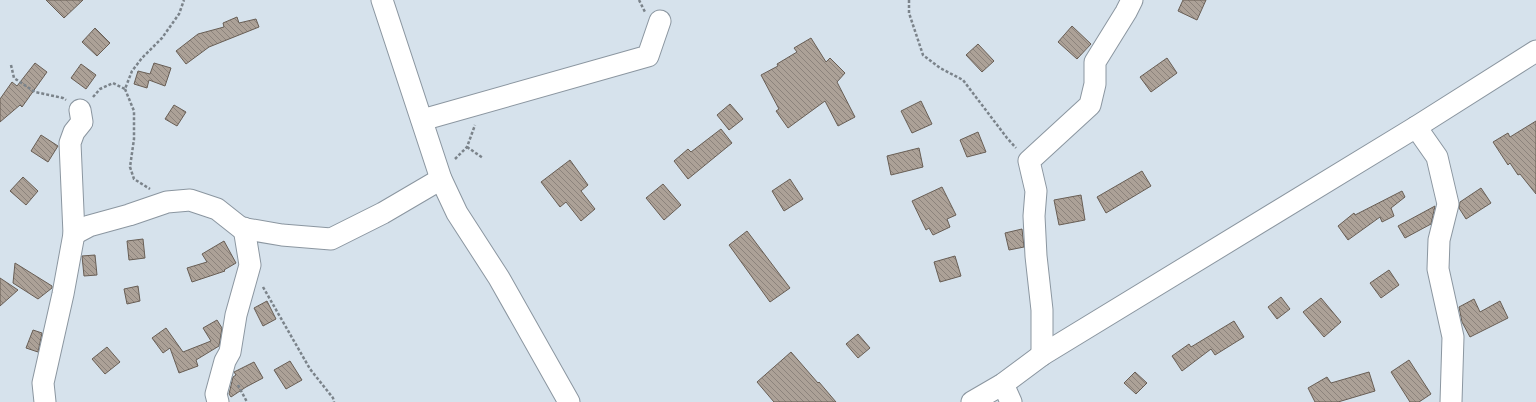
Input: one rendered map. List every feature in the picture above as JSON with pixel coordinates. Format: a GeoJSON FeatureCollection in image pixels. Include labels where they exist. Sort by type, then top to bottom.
{"type":"FeatureCollection","features":[{"type":"Feature","properties":{"kind":"street"},"geometry":{"type":"LineString","coordinates":[[382,0],[441,178],[457,213],[499,278],[569,402]]}},
{"type":"Feature","properties":{"kind":"street"},"geometry":{"type":"LineString","coordinates":[[1042,355],[1042,310],[1035,248],[1034,216],[1036,191],[1029,161],[1090,105],[1095,84],[1095,62],[1132,0]]}},
{"type":"Feature","properties":{"kind":"street"},"geometry":{"type":"LineString","coordinates":[[422,120],[648,56],[660,21]]}},
{"type":"Feature","properties":{"kind":"street"},"geometry":{"type":"LineString","coordinates":[[972,402],[1007,393],[1042,355],[1416,127],[1536,51]]}},
{"type":"Feature","properties":{"kind":"street"},"geometry":{"type":"LineString","coordinates":[[45,402],[43,383],[63,294],[74,234],[70,143],[74,132],[82,122],[80,110]]}},
{"type":"Feature","properties":{"kind":"street"},"geometry":{"type":"LineString","coordinates":[[1416,127],[1437,157],[1448,204],[1439,240],[1438,269],[1453,337],[1451,402]]}},
{"type":"Feature","properties":{"kind":"street"},"geometry":{"type":"LineString","coordinates":[[74,234],[89,226],[168,202],[190,200],[218,209],[244,228],[282,235],[331,239],[383,213],[441,178]]}},
{"type":"Feature","properties":{"kind":"street"},"geometry":{"type":"LineString","coordinates":[[218,402],[216,394],[225,361],[230,352],[236,315],[250,265],[244,228]]}},
{"type":"Feature","properties":{"kind":"path"},"geometry":{"type":"LineString","coordinates":[[125,89],[132,71],[142,58],[162,38],[179,14],[184,0]]}},
{"type":"Feature","properties":{"kind":"path"},"geometry":{"type":"LineString","coordinates":[[909,0],[909,12],[923,55],[940,68],[963,80],[1007,138],[1029,161]]}},
{"type":"Feature","properties":{"kind":"path"},"geometry":{"type":"LineString","coordinates":[[10,65],[14,78],[35,92],[63,98],[80,110],[100,89],[113,83],[125,89],[134,111],[134,139],[130,167],[134,179],[153,190],[163,193],[168,202]]}},
{"type":"Feature","properties":{"kind":"path"},"geometry":{"type":"LineString","coordinates":[[441,178],[466,147],[484,102]]}},
{"type":"Feature","properties":{"kind":"path"},"geometry":{"type":"LineString","coordinates":[[466,147],[483,158]]}},
{"type":"Feature","properties":{"kind":"path"},"geometry":{"type":"LineString","coordinates":[[250,265],[310,369],[333,398],[334,402]]}},
{"type":"Feature","properties":{"kind":"building"},"geometry":{"type":"Polygon","coordinates":[[[46,0],[83,0],[64,18],[46,0]]]}},
{"type":"Feature","properties":{"kind":"building"},"geometry":{"type":"Polygon","coordinates":[[[1183,0],[1206,0],[1197,20],[1178,11],[1183,0]]]}},
{"type":"Feature","properties":{"kind":"building"},"geometry":{"type":"Polygon","coordinates":[[[237,17],[239,23],[256,19],[259,27],[209,47],[186,64],[176,51],[198,34],[224,27],[223,23],[237,17]]]}},
{"type":"Feature","properties":{"kind":"building"},"geometry":{"type":"Polygon","coordinates":[[[1072,26],[1091,44],[1077,59],[1058,42],[1072,26]]]}},
{"type":"Feature","properties":{"kind":"building"},"geometry":{"type":"Polygon","coordinates":[[[95,28],[110,43],[97,56],[82,42],[95,28]]]}},
{"type":"Feature","properties":{"kind":"building"},"geometry":{"type":"Polygon","coordinates":[[[811,38],[826,62],[830,58],[845,73],[837,82],[855,117],[838,126],[825,101],[788,128],[776,111],[779,109],[761,75],[778,66],[777,64],[797,52],[794,48],[811,38]]]}},
{"type":"Feature","properties":{"kind":"building"},"geometry":{"type":"Polygon","coordinates":[[[978,44],[994,61],[982,72],[966,55],[978,44]]]}},
{"type":"Feature","properties":{"kind":"building"},"geometry":{"type":"Polygon","coordinates":[[[1167,58],[1177,73],[1151,92],[1140,77],[1167,58]]]}},
{"type":"Feature","properties":{"kind":"building"},"geometry":{"type":"Polygon","coordinates":[[[35,63],[47,72],[22,107],[20,105],[0,122],[0,99],[12,82],[17,86],[35,63]]]}},
{"type":"Feature","properties":{"kind":"building"},"geometry":{"type":"Polygon","coordinates":[[[154,63],[171,68],[165,86],[149,80],[147,88],[134,84],[138,71],[150,74],[154,63]]]}},
{"type":"Feature","properties":{"kind":"building"},"geometry":{"type":"Polygon","coordinates":[[[81,64],[96,75],[86,89],[71,78],[81,64]]]}},
{"type":"Feature","properties":{"kind":"building"},"geometry":{"type":"Polygon","coordinates":[[[921,101],[932,124],[912,133],[901,111],[921,101]]]}},
{"type":"Feature","properties":{"kind":"building"},"geometry":{"type":"Polygon","coordinates":[[[730,104],[743,119],[729,130],[717,115],[730,104]]]}},
{"type":"Feature","properties":{"kind":"building"},"geometry":{"type":"Polygon","coordinates":[[[174,105],[186,112],[177,126],[165,119],[174,105]]]}},
{"type":"Feature","properties":{"kind":"building"},"geometry":{"type":"Polygon","coordinates":[[[1536,121],[1536,194],[1520,174],[1518,175],[1510,163],[1508,165],[1493,142],[1508,133],[1510,137],[1536,121]]]}},
{"type":"Feature","properties":{"kind":"building"},"geometry":{"type":"Polygon","coordinates":[[[721,129],[732,143],[688,179],[674,161],[688,149],[691,152],[721,129]]]}},
{"type":"Feature","properties":{"kind":"building"},"geometry":{"type":"Polygon","coordinates":[[[978,132],[986,152],[967,157],[960,140],[978,132]]]}},
{"type":"Feature","properties":{"kind":"building"},"geometry":{"type":"Polygon","coordinates":[[[41,135],[58,146],[48,162],[31,151],[41,135]]]}},
{"type":"Feature","properties":{"kind":"building"},"geometry":{"type":"Polygon","coordinates":[[[919,148],[923,167],[891,175],[887,156],[919,148]]]}},
{"type":"Feature","properties":{"kind":"building"},"geometry":{"type":"Polygon","coordinates":[[[570,160],[588,185],[581,191],[595,209],[581,221],[566,202],[560,207],[541,182],[570,160]]]}},
{"type":"Feature","properties":{"kind":"building"},"geometry":{"type":"Polygon","coordinates":[[[1142,171],[1151,186],[1106,213],[1097,197],[1142,171]]]}},
{"type":"Feature","properties":{"kind":"building"},"geometry":{"type":"Polygon","coordinates":[[[23,177],[38,191],[26,205],[10,191],[23,177]]]}},
{"type":"Feature","properties":{"kind":"building"},"geometry":{"type":"Polygon","coordinates":[[[790,179],[803,199],[784,211],[772,191],[790,179]]]}},
{"type":"Feature","properties":{"kind":"building"},"geometry":{"type":"Polygon","coordinates":[[[663,184],[681,205],[664,220],[646,198],[663,184]]]}},
{"type":"Feature","properties":{"kind":"building"},"geometry":{"type":"Polygon","coordinates":[[[942,187],[956,215],[947,219],[950,227],[933,235],[929,228],[926,230],[912,201],[942,187]]]}},
{"type":"Feature","properties":{"kind":"building"},"geometry":{"type":"Polygon","coordinates":[[[1481,188],[1491,203],[1466,219],[1459,208],[1460,202],[1481,188]]]}},
{"type":"Feature","properties":{"kind":"building"},"geometry":{"type":"Polygon","coordinates":[[[1402,191],[1405,197],[1391,208],[1394,216],[1382,222],[1380,217],[1348,240],[1338,226],[1354,213],[1355,215],[1402,191]]]}},
{"type":"Feature","properties":{"kind":"building"},"geometry":{"type":"Polygon","coordinates":[[[1081,195],[1085,220],[1059,225],[1054,200],[1081,195]]]}},
{"type":"Feature","properties":{"kind":"building"},"geometry":{"type":"Polygon","coordinates":[[[1435,206],[1431,224],[1405,238],[1398,226],[1435,206]]]}},
{"type":"Feature","properties":{"kind":"building"},"geometry":{"type":"Polygon","coordinates":[[[1022,229],[1024,247],[1009,250],[1005,233],[1022,229]]]}},
{"type":"Feature","properties":{"kind":"building"},"geometry":{"type":"Polygon","coordinates":[[[747,231],[790,288],[770,302],[729,245],[747,231]]]}},
{"type":"Feature","properties":{"kind":"building"},"geometry":{"type":"Polygon","coordinates":[[[143,239],[145,258],[129,260],[127,241],[143,239]]]}},
{"type":"Feature","properties":{"kind":"building"},"geometry":{"type":"Polygon","coordinates":[[[224,241],[236,263],[224,270],[225,271],[192,282],[187,268],[207,262],[202,254],[224,241]]]}},
{"type":"Feature","properties":{"kind":"building"},"geometry":{"type":"Polygon","coordinates":[[[95,255],[97,275],[84,276],[82,256],[95,255]]]}},
{"type":"Feature","properties":{"kind":"building"},"geometry":{"type":"Polygon","coordinates":[[[955,256],[961,276],[940,282],[934,262],[955,256]]]}},
{"type":"Feature","properties":{"kind":"building"},"geometry":{"type":"Polygon","coordinates":[[[15,263],[52,286],[52,288],[38,299],[13,283],[15,263]]]}},
{"type":"Feature","properties":{"kind":"building"},"geometry":{"type":"Polygon","coordinates":[[[1389,270],[1399,285],[1381,298],[1370,283],[1389,270]]]}},
{"type":"Feature","properties":{"kind":"building"},"geometry":{"type":"Polygon","coordinates":[[[0,278],[18,290],[0,306],[0,278]]]}},
{"type":"Feature","properties":{"kind":"building"},"geometry":{"type":"Polygon","coordinates":[[[138,286],[140,301],[127,304],[124,289],[138,286]]]}},
{"type":"Feature","properties":{"kind":"building"},"geometry":{"type":"Polygon","coordinates":[[[1281,297],[1290,309],[1277,319],[1268,307],[1281,297]]]}},
{"type":"Feature","properties":{"kind":"building"},"geometry":{"type":"Polygon","coordinates":[[[1321,298],[1341,322],[1324,337],[1303,312],[1321,298]]]}},
{"type":"Feature","properties":{"kind":"building"},"geometry":{"type":"Polygon","coordinates":[[[1474,299],[1480,312],[1500,301],[1508,318],[1470,337],[1462,322],[1459,307],[1474,299]]]}},
{"type":"Feature","properties":{"kind":"building"},"geometry":{"type":"Polygon","coordinates":[[[267,301],[276,319],[263,326],[254,308],[267,301]]]}},
{"type":"Feature","properties":{"kind":"building"},"geometry":{"type":"Polygon","coordinates":[[[217,320],[222,328],[219,346],[196,360],[198,366],[179,373],[170,348],[163,353],[152,338],[166,328],[183,352],[211,341],[203,328],[217,320]]]}},
{"type":"Feature","properties":{"kind":"building"},"geometry":{"type":"Polygon","coordinates":[[[1234,321],[1244,337],[1215,355],[1211,349],[1182,371],[1172,356],[1189,344],[1191,347],[1234,321]]]}},
{"type":"Feature","properties":{"kind":"building"},"geometry":{"type":"Polygon","coordinates":[[[33,330],[42,333],[38,352],[26,348],[33,330]]]}},
{"type":"Feature","properties":{"kind":"building"},"geometry":{"type":"Polygon","coordinates":[[[858,334],[870,348],[858,358],[846,344],[858,334]]]}},
{"type":"Feature","properties":{"kind":"building"},"geometry":{"type":"Polygon","coordinates":[[[107,347],[120,362],[105,374],[92,359],[107,347]]]}},
{"type":"Feature","properties":{"kind":"building"},"geometry":{"type":"Polygon","coordinates":[[[791,352],[836,402],[774,402],[757,382],[791,352]]]}},
{"type":"Feature","properties":{"kind":"building"},"geometry":{"type":"Polygon","coordinates":[[[1409,360],[1431,394],[1419,402],[1410,402],[1391,372],[1409,360]]]}},
{"type":"Feature","properties":{"kind":"building"},"geometry":{"type":"Polygon","coordinates":[[[290,361],[302,380],[286,389],[274,370],[290,361]]]}},
{"type":"Feature","properties":{"kind":"building"},"geometry":{"type":"Polygon","coordinates":[[[254,362],[263,378],[231,397],[229,394],[233,377],[236,375],[234,372],[254,362]]]}},
{"type":"Feature","properties":{"kind":"building"},"geometry":{"type":"Polygon","coordinates":[[[1135,372],[1147,383],[1136,394],[1124,383],[1135,372]]]}},
{"type":"Feature","properties":{"kind":"building"},"geometry":{"type":"Polygon","coordinates":[[[1369,372],[1375,391],[1338,402],[1315,402],[1308,388],[1327,377],[1331,383],[1369,372]]]}}]}
